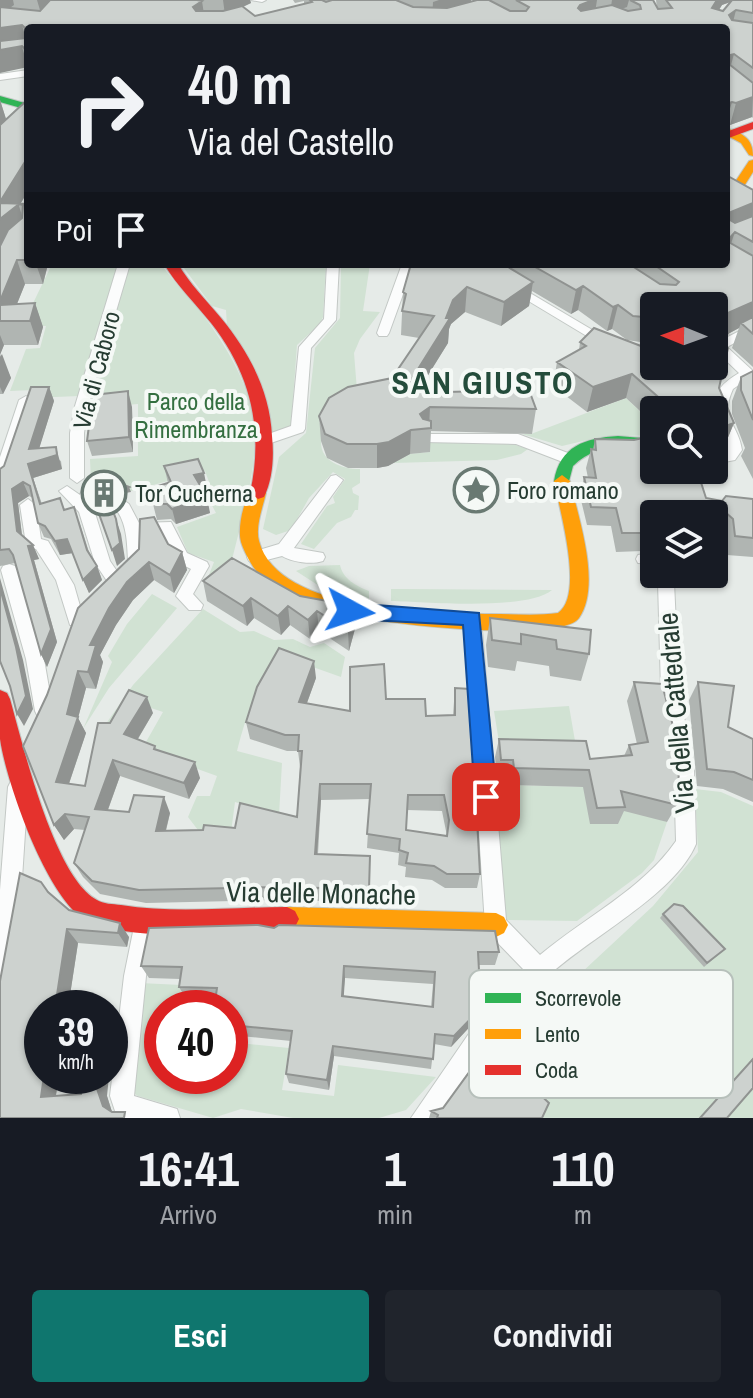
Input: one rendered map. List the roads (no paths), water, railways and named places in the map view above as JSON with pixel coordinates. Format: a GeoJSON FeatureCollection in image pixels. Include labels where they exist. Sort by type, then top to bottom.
{"type":"FeatureCollection","features":[{"type":"Feature","properties":{"kind":"street"},"geometry":{"type":"LineString","coordinates":[[0,78],[24,76]]}},
{"type":"Feature","properties":{"kind":"street"},"geometry":{"type":"LineString","coordinates":[[1,100],[24,106]]}},
{"type":"Feature","properties":{"kind":"street"},"geometry":{"type":"LineString","coordinates":[[730,133],[753,125]]}},
{"type":"Feature","properties":{"kind":"street"},"geometry":{"type":"LineString","coordinates":[[730,135],[753,142]]}},
{"type":"Feature","properties":{"kind":"street"},"geometry":{"type":"LineString","coordinates":[[730,135],[749,145],[753,153]]}},
{"type":"Feature","properties":{"kind":"street"},"geometry":{"type":"LineString","coordinates":[[745,195],[753,163]]}},
{"type":"Feature","properties":{"kind":"street","name":"Via di Caboro"},"geometry":{"type":"LineString","coordinates":[[86,509],[78,429],[123,268]]}},
{"type":"Feature","properties":{"kind":"street"},"geometry":{"type":"LineString","coordinates":[[173,268],[217,322],[250,374],[258,394],[265,464],[250,533],[255,557],[273,579],[286,588],[332,607],[371,613],[549,622],[570,615],[576,605],[578,577],[561,477],[568,459],[585,448],[607,442],[640,442]]}},
{"type":"Feature","properties":{"kind":"street"},"geometry":{"type":"LineString","coordinates":[[265,440],[298,429],[305,347],[330,320],[333,268]]}},
{"type":"Feature","properties":{"kind":"street"},"geometry":{"type":"LineString","coordinates":[[383,333],[407,268]]}},
{"type":"Feature","properties":{"kind":"street"},"geometry":{"type":"LineString","coordinates":[[480,268],[594,337],[621,346]]}},
{"type":"Feature","properties":{"kind":"street"},"geometry":{"type":"LineString","coordinates":[[728,339],[753,328]]}},
{"type":"Feature","properties":{"kind":"street"},"geometry":{"type":"LineString","coordinates":[[728,355],[750,377]]}},
{"type":"Feature","properties":{"kind":"street"},"geometry":{"type":"LineString","coordinates":[[728,368],[750,377]]}},
{"type":"Feature","properties":{"kind":"street"},"geometry":{"type":"LineString","coordinates":[[723,396],[727,386],[750,377]]}},
{"type":"Feature","properties":{"kind":"street"},"geometry":{"type":"LineString","coordinates":[[0,479],[26,400]]}},
{"type":"Feature","properties":{"kind":"street"},"geometry":{"type":"LineString","coordinates":[[728,431],[734,439],[735,450],[728,456]]}},
{"type":"Feature","properties":{"kind":"street"},"geometry":{"type":"LineString","coordinates":[[429,439],[518,439],[568,459]]}},
{"type":"Feature","properties":{"kind":"street"},"geometry":{"type":"LineString","coordinates":[[255,557],[284,549],[336,480]]}},
{"type":"Feature","properties":{"kind":"street"},"geometry":{"type":"LineString","coordinates":[[67,491],[86,509],[103,563],[105,591]]}},
{"type":"Feature","properties":{"kind":"street"},"geometry":{"type":"LineString","coordinates":[[70,641],[76,620],[136,562],[134,530],[123,506],[118,502],[86,509]]}},
{"type":"Feature","properties":{"kind":"street"},"geometry":{"type":"LineString","coordinates":[[28,505],[38,544],[45,557],[54,563],[68,588],[76,620]]}},
{"type":"Feature","properties":{"kind":"street"},"geometry":{"type":"LineString","coordinates":[[134,530],[166,526],[181,557],[201,566],[184,596],[195,605]]}},
{"type":"Feature","properties":{"kind":"street"},"geometry":{"type":"LineString","coordinates":[[284,549],[291,554],[317,557]]}},
{"type":"Feature","properties":{"kind":"street"},"geometry":{"type":"LineString","coordinates":[[9,570],[35,659],[44,711]]}},
{"type":"Feature","properties":{"kind":"street","name":"Via della Cattedrale"},"geometry":{"type":"LineString","coordinates":[[539,970],[681,855],[686,833],[684,770],[670,690],[666,588]]}},
{"type":"Feature","properties":{"kind":"street"},"geometry":{"type":"LineString","coordinates":[[473,618],[496,925],[539,970]]}},
{"type":"Feature","properties":{"kind":"street"},"geometry":{"type":"LineString","coordinates":[[0,968],[17,831],[17,767],[33,737],[56,675]]}},
{"type":"Feature","properties":{"kind":"street","name":"Via delle Monache"},"geometry":{"type":"LineString","coordinates":[[0,699],[17,767],[58,871],[72,894],[101,916],[146,922],[282,919],[496,925]]}},
{"type":"Feature","properties":{"kind":"street"},"geometry":{"type":"LineString","coordinates":[[146,922],[135,976],[122,1096],[124,1106],[168,1118]]}},
{"type":"Feature","properties":{"kind":"street","name":"Via della Cattedrale"},"geometry":{"type":"LineString","coordinates":[[422,1118],[469,1053]]}},
{"type":"Feature","properties":{"kind":"place","name":"Foro romano"},"geometry":{"type":"Point","coordinates":[476,490]}},
{"type":"Feature","properties":{"kind":"place","name":"Tor Cucherna"},"geometry":{"type":"Point","coordinates":[104,493]}},
{"type":"Feature","properties":{"kind":"district","name":"SAN GIUSTO"},"geometry":{"type":"Point","coordinates":[483,382]}},
{"type":"Feature","properties":{"kind":"park label","name":"Parco della Rimembranza"},"geometry":{"type":"Point","coordinates":[196,415]}}]}
